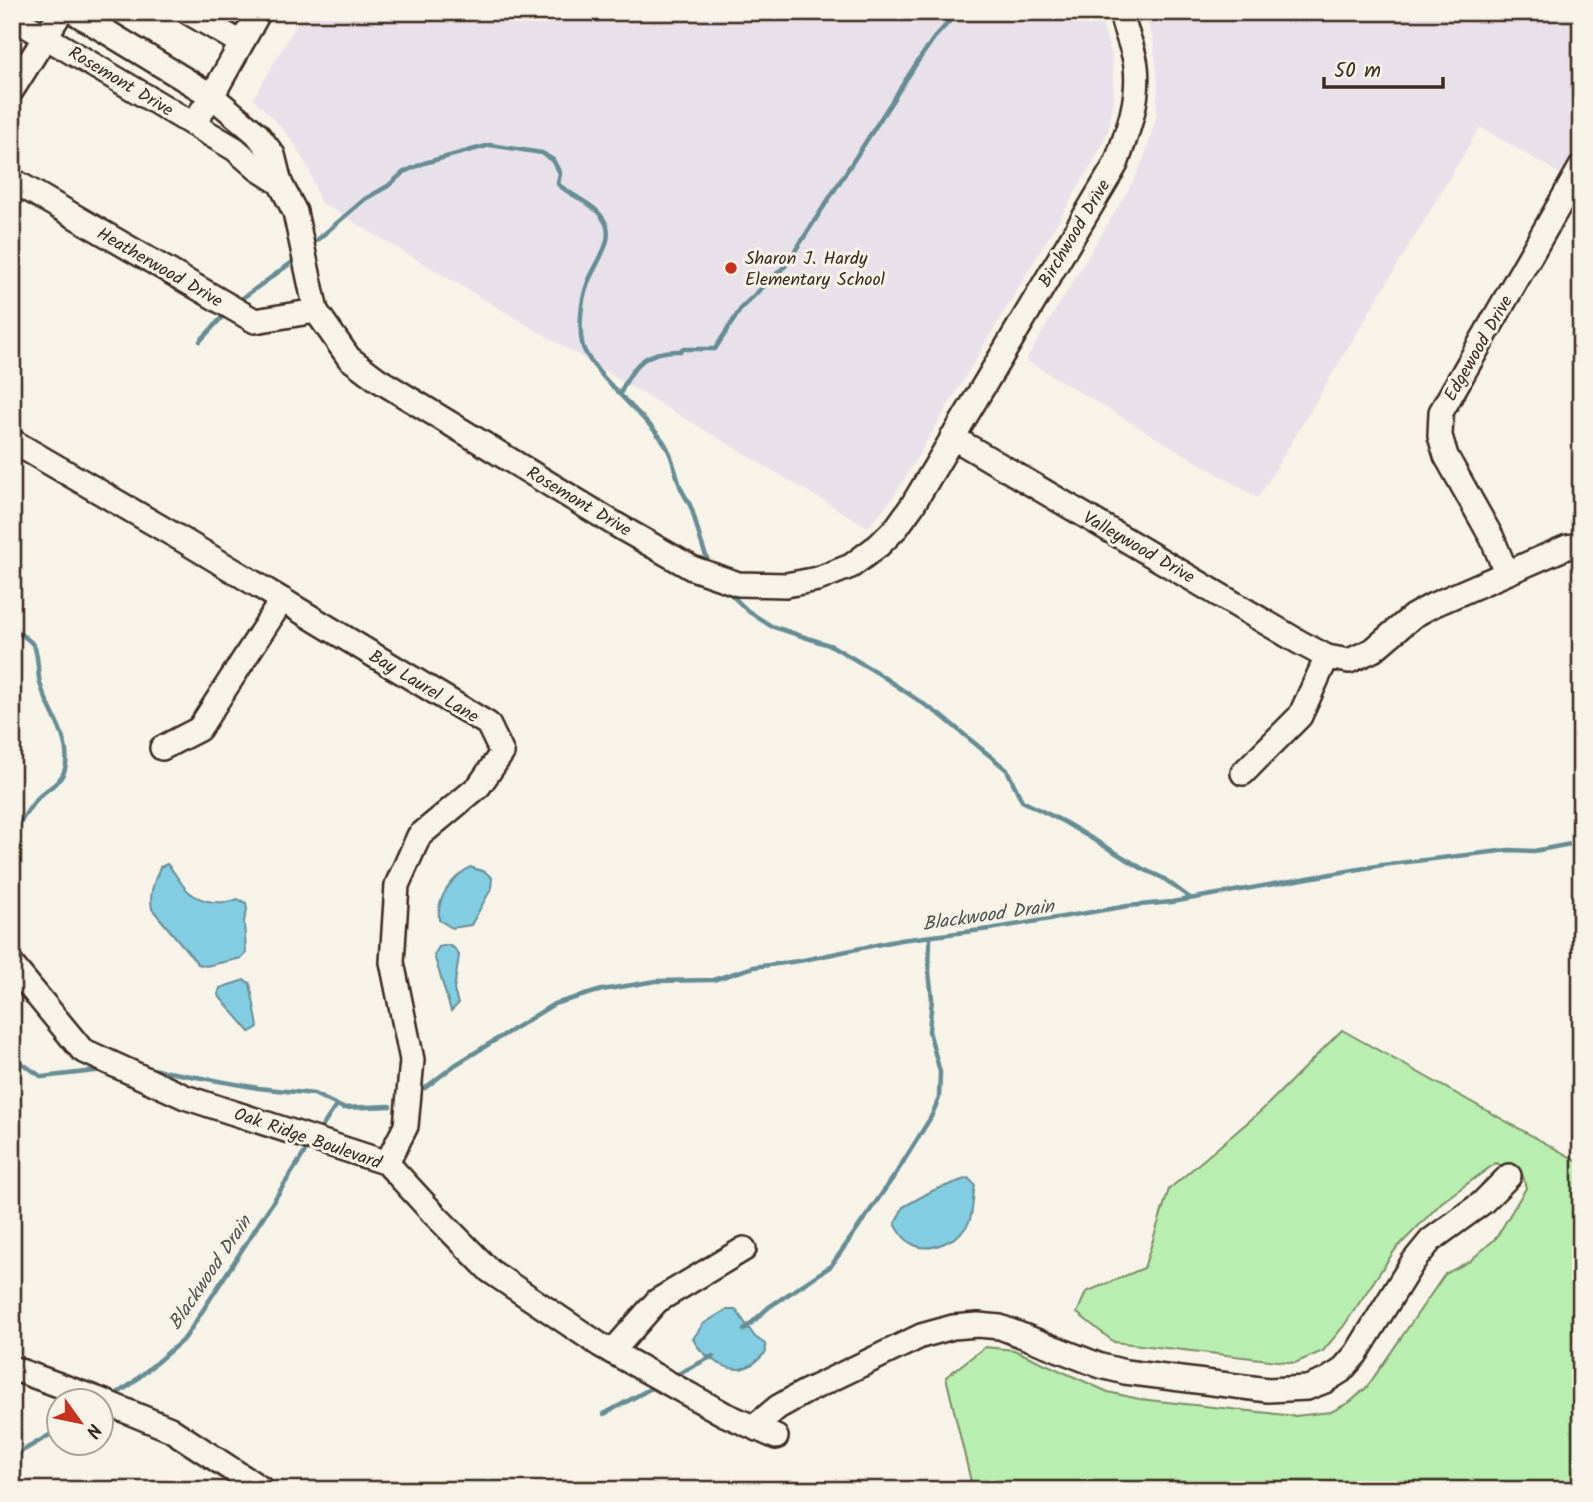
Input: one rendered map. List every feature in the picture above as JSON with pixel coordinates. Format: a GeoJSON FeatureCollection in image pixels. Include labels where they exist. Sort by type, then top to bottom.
{"type":"FeatureCollection","features":[{"type":"Feature","properties":{"kind":"street"},"geometry":{"type":"LineString","coordinates":[[12,90],[61,12]]}},
{"type":"Feature","properties":{"kind":"street","name":"Rosemont Drive"},"geometry":{"type":"LineString","coordinates":[[74,12],[212,96],[257,134],[273,155],[281,183],[295,212],[316,311],[349,358],[377,379],[692,568],[737,584],[786,585],[818,579],[851,566],[897,527],[952,437]]}},
{"type":"Feature","properties":{"kind":"street"},"geometry":{"type":"LineString","coordinates":[[188,12],[241,43]]}},
{"type":"Feature","properties":{"kind":"street"},"geometry":{"type":"LineString","coordinates":[[212,96],[259,12]]}},
{"type":"Feature","properties":{"kind":"street","name":"Birchwood Drive"},"geometry":{"type":"LineString","coordinates":[[952,437],[1116,164],[1135,103],[1136,78],[1136,66],[1121,12]]}},
{"type":"Feature","properties":{"kind":"street","name":"Rosemont Drive"},"geometry":{"type":"LineString","coordinates":[[12,17],[235,149],[258,169],[281,183]]}},
{"type":"Feature","properties":{"kind":"street","name":"Rosemont Drive"},"geometry":{"type":"LineString","coordinates":[[193,124],[212,96]]}},
{"type":"Feature","properties":{"kind":"street","name":"Edgewood Drive"},"geometry":{"type":"LineString","coordinates":[[1506,572],[1492,538],[1446,456],[1440,436],[1441,412],[1581,167]]}},
{"type":"Feature","properties":{"kind":"street","name":"Heatherwood Drive"},"geometry":{"type":"LineString","coordinates":[[12,180],[255,321],[316,311]]}},
{"type":"Feature","properties":{"kind":"street","name":"Valleywood Drive"},"geometry":{"type":"LineString","coordinates":[[952,437],[1327,657]]}},
{"type":"Feature","properties":{"kind":"street","name":"Bay Laurel Lane"},"geometry":{"type":"LineString","coordinates":[[12,441],[488,724],[502,753],[479,786],[419,836],[397,885],[392,962],[412,1060],[406,1126],[387,1163]]}},
{"type":"Feature","properties":{"kind":"street"},"geometry":{"type":"LineString","coordinates":[[1242,773],[1300,716],[1327,657],[1349,661],[1373,650],[1413,616],[1433,605],[1567,547],[1581,545]]}},
{"type":"Feature","properties":{"kind":"street"},"geometry":{"type":"LineString","coordinates":[[163,748],[199,729],[282,600]]}},
{"type":"Feature","properties":{"kind":"street","name":"Oak Ridge Boulevard"},"geometry":{"type":"LineString","coordinates":[[12,965],[82,1050],[185,1097],[387,1163],[490,1271],[612,1352],[724,1414],[776,1437]]}},
{"type":"Feature","properties":{"kind":"street"},"geometry":{"type":"LineString","coordinates":[[754,1427],[778,1407],[805,1392],[921,1336],[953,1327],[978,1325],[1000,1327],[1020,1333],[1101,1366],[1125,1372],[1268,1390],[1307,1388],[1341,1371],[1356,1354],[1413,1262],[1431,1240],[1482,1203],[1509,1176]]}},
{"type":"Feature","properties":{"kind":"street"},"geometry":{"type":"LineString","coordinates":[[612,1352],[657,1301],[744,1249]]}},
{"type":"Feature","properties":{"kind":"street"},"geometry":{"type":"LineString","coordinates":[[12,1368],[61,1386]]}},
{"type":"Feature","properties":{"kind":"street"},"geometry":{"type":"LineString","coordinates":[[116,1407],[170,1429],[263,1490]]}},
{"type":"Feature","properties":{"kind":"shaded area","name":"Sharon J. Hardy Elementary School"},"geometry":{"type":"Polygon","coordinates":[[[304,12],[1098,12],[1112,56],[1114,101],[1108,131],[1094,161],[894,496],[868,527],[320,202],[310,172],[295,145],[277,122],[253,99],[304,12]]]}},
{"type":"Feature","properties":{"kind":"shaded area"},"geometry":{"type":"Polygon","coordinates":[[[1144,12],[1581,12],[1581,142],[1562,175],[1480,127],[1258,498],[1026,360],[1134,180],[1145,156],[1156,118],[1158,85],[1153,39],[1144,12]]]}},
{"type":"Feature","properties":{"kind":"green space"},"geometry":{"type":"Polygon","coordinates":[[[1342,1030],[1581,1163],[1581,1490],[973,1490],[946,1377],[985,1347],[1014,1350],[1108,1392],[1139,1399],[1295,1416],[1331,1412],[1350,1402],[1367,1387],[1445,1274],[1470,1261],[1496,1238],[1526,1188],[1523,1176],[1496,1163],[1442,1202],[1395,1250],[1343,1327],[1323,1351],[1295,1363],[1114,1342],[1077,1313],[1086,1292],[1144,1268],[1169,1189],[1261,1111],[1342,1030]]]}},
{"type":"Feature","properties":{"kind":"water"},"geometry":{"type":"Polygon","coordinates":[[[167,864],[186,889],[200,899],[226,902],[238,899],[246,903],[246,953],[242,958],[206,966],[198,964],[152,909],[154,883],[160,867],[167,864]]]}},
{"type":"Feature","properties":{"kind":"water"},"geometry":{"type":"Polygon","coordinates":[[[470,867],[485,872],[492,878],[491,889],[471,925],[452,928],[439,920],[440,904],[451,883],[470,867]]]}},
{"type":"Feature","properties":{"kind":"water"},"geometry":{"type":"Polygon","coordinates":[[[448,945],[459,955],[454,990],[458,1004],[451,1011],[434,955],[439,947],[448,945]]]}},
{"type":"Feature","properties":{"kind":"water"},"geometry":{"type":"Polygon","coordinates":[[[244,980],[250,983],[258,1027],[250,1032],[218,995],[220,988],[244,980]]]}},
{"type":"Feature","properties":{"kind":"water"},"geometry":{"type":"Polygon","coordinates":[[[968,1178],[975,1185],[971,1215],[964,1230],[944,1244],[936,1246],[921,1247],[905,1239],[895,1224],[903,1207],[932,1191],[968,1178]]]}},
{"type":"Feature","properties":{"kind":"water"},"geometry":{"type":"Polygon","coordinates":[[[726,1310],[736,1310],[755,1337],[765,1344],[766,1352],[747,1367],[729,1368],[714,1361],[693,1339],[703,1324],[726,1310]]]}},
{"type":"Feature","properties":{"kind":"waterway"},"geometry":{"type":"LineString","coordinates":[[620,394],[630,374],[650,356],[682,349],[715,349],[742,307],[786,265],[918,61],[934,38],[958,12]]}},
{"type":"Feature","properties":{"kind":"waterway"},"geometry":{"type":"LineString","coordinates":[[309,247],[365,199],[388,186],[404,172],[424,163],[490,145],[542,153],[553,160],[560,173],[558,184],[595,209],[607,228],[608,236],[603,253],[583,298],[582,343],[593,365],[664,442],[692,510],[710,565]]}},
{"type":"Feature","properties":{"kind":"waterway"},"geometry":{"type":"LineString","coordinates":[[237,302],[298,258]]}},
{"type":"Feature","properties":{"kind":"waterway"},"geometry":{"type":"LineString","coordinates":[[200,341],[226,313]]}},
{"type":"Feature","properties":{"kind":"waterway"},"geometry":{"type":"LineString","coordinates":[[724,588],[748,611],[771,626],[832,646],[876,672],[943,717],[1007,770],[1022,801],[1163,878],[1190,898]]}},
{"type":"Feature","properties":{"kind":"waterway"},"geometry":{"type":"LineString","coordinates":[[12,630],[27,638],[34,646],[40,683],[62,736],[67,758],[60,779],[32,804],[12,836]]}},
{"type":"Feature","properties":{"kind":"waterway","name":"Blackwood Drain"},"geometry":{"type":"LineString","coordinates":[[425,1088],[455,1065],[554,1004],[602,990],[656,981],[713,980],[754,967],[799,961],[900,940],[990,929],[1128,906],[1172,902],[1382,865],[1509,850],[1534,851],[1581,842]]}},
{"type":"Feature","properties":{"kind":"waterway"},"geometry":{"type":"LineString","coordinates":[[744,1330],[769,1307],[831,1266],[895,1175],[931,1117],[939,1098],[940,1072],[929,1031],[932,999],[929,972],[930,938]]}},
{"type":"Feature","properties":{"kind":"waterway"},"geometry":{"type":"LineString","coordinates":[[12,1046],[20,1062],[42,1077],[104,1070]]}},
{"type":"Feature","properties":{"kind":"waterway"},"geometry":{"type":"LineString","coordinates":[[146,1068],[258,1088],[314,1094],[343,1108],[390,1106]]}},
{"type":"Feature","properties":{"kind":"waterway","name":"Blackwood Drain"},"geometry":{"type":"LineString","coordinates":[[322,1127],[336,1106]]}},
{"type":"Feature","properties":{"kind":"waterway","name":"Blackwood Drain"},"geometry":{"type":"LineString","coordinates":[[116,1394],[185,1338],[307,1149]]}},
{"type":"Feature","properties":{"kind":"waterway"},"geometry":{"type":"LineString","coordinates":[[674,1376],[713,1356]]}},
{"type":"Feature","properties":{"kind":"waterway"},"geometry":{"type":"LineString","coordinates":[[604,1414],[657,1385]]}},
{"type":"Feature","properties":{"kind":"waterway","name":"Blackwood Drain"},"geometry":{"type":"LineString","coordinates":[[12,1454],[17,1454],[46,1437]]}},
{"type":"Feature","properties":{"kind":"place","name":"Sharon J. Hardy Elementary School"},"geometry":{"type":"Point","coordinates":[731,268]}}]}
